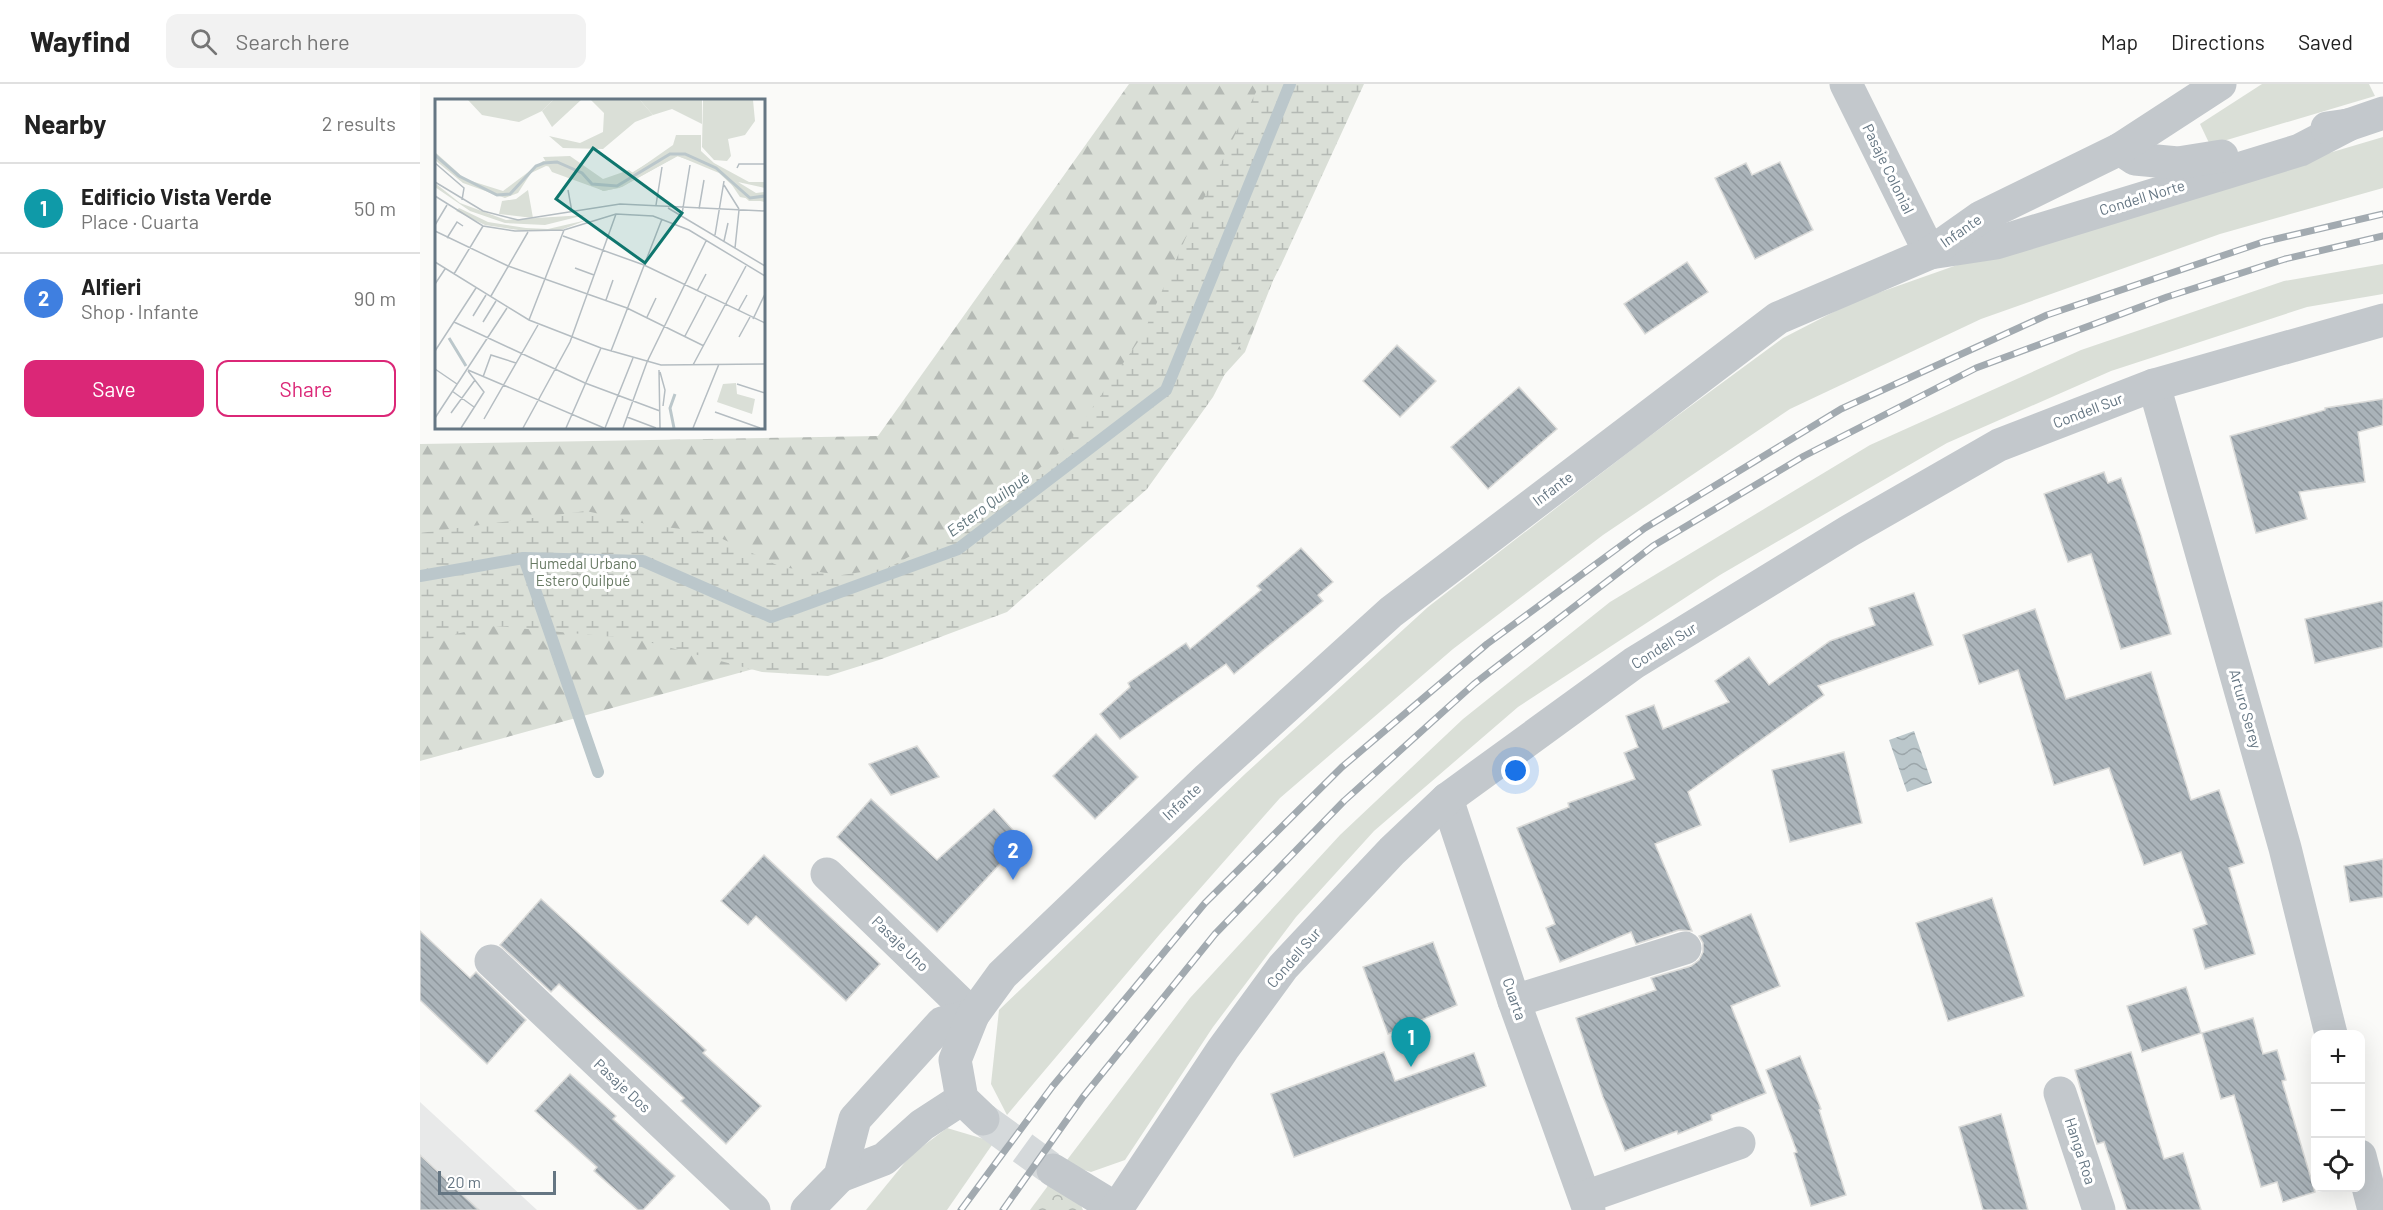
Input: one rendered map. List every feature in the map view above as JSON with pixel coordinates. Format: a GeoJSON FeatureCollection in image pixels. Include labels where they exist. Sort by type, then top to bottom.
{"type":"FeatureCollection","features":[{"type":"Feature","properties":{"kind":"street","name":"Pasaje Colonial"},"geometry":{"type":"LineString","coordinates":[[1846,84],[1930,253]]}},
{"type":"Feature","properties":{"kind":"street","name":"Infante"},"geometry":{"type":"LineString","coordinates":[[807,1210],[840,1176],[884,1158],[922,1125],[972,1109],[955,1060],[973,1015],[1002,975],[1208,778],[1391,612],[1778,318],[1930,253],[1981,217],[2120,148],[2220,84]]}},
{"type":"Feature","properties":{"kind":"street","name":"Condell Norte"},"geometry":{"type":"LineString","coordinates":[[1930,253],[2007,240],[2300,150],[2348,125],[2383,113]]}},
{"type":"Feature","properties":{"kind":"street","name":"Condell Norte"},"geometry":{"type":"LineString","coordinates":[[2120,148],[2135,159],[2178,163],[2217,157],[2288,135],[2348,125]]}},
{"type":"Feature","properties":{"kind":"street","name":"Condell Sur"},"geometry":{"type":"LineString","coordinates":[[1117,1209],[1223,1049],[1283,967],[1392,851],[1447,799],[1634,663],[1849,531],[1999,446],[2154,385],[2383,320]]}},
{"type":"Feature","properties":{"kind":"street","name":"Arturo Serey"},"geometry":{"type":"LineString","coordinates":[[2154,385],[2285,848],[2330,1030]]}},
{"type":"Feature","properties":{"kind":"street","name":"Cuarta"},"geometry":{"type":"LineString","coordinates":[[1447,799],[1514,1001],[1587,1203],[1739,1143]]}},
{"type":"Feature","properties":{"kind":"street","name":"Pasaje Uno"},"geometry":{"type":"LineString","coordinates":[[827,874],[973,1015]]}},
{"type":"Feature","properties":{"kind":"street"},"geometry":{"type":"LineString","coordinates":[[1514,1001],[1685,948]]}},
{"type":"Feature","properties":{"kind":"street","name":"Pasaje Dos"},"geometry":{"type":"LineString","coordinates":[[491,961],[754,1210]]}},
{"type":"Feature","properties":{"kind":"street","name":"Infante"},"geometry":{"type":"LineString","coordinates":[[840,1176],[855,1119],[942,1023],[973,1015]]}},
{"type":"Feature","properties":{"kind":"street","name":"Hanga Roa"},"geometry":{"type":"LineString","coordinates":[[2060,1093],[2099,1210]]}},
{"type":"Feature","properties":{"kind":"street"},"geometry":{"type":"LineString","coordinates":[[1053,1170],[1117,1209]]}},
{"type":"Feature","properties":{"kind":"street"},"geometry":{"type":"LineString","coordinates":[[2365,1173],[2374,1210]]}},
{"type":"Feature","properties":{"kind":"shaded area"},"geometry":{"type":"Polygon","coordinates":[[[420,1102],[537,1210],[420,1210],[420,1102]]]}},
{"type":"Feature","properties":{"kind":"green space"},"geometry":{"type":"Polygon","coordinates":[[[1129,84],[1350,84],[1245,352],[1025,594],[420,761],[420,444],[878,436],[1129,84]]]}},
{"type":"Feature","properties":{"kind":"green space","name":"Humedal Urbano Estero Quilpué"},"geometry":{"type":"Polygon","coordinates":[[[1260,84],[1364,84],[1281,265],[1213,397],[1147,489],[1007,612],[879,660],[828,676],[762,672],[637,639],[495,626],[420,641],[420,533],[586,511],[656,526],[708,532],[781,567],[842,575],[888,568],[959,530],[1063,450],[1142,336],[1199,208],[1260,84]]]}},
{"type":"Feature","properties":{"kind":"green space"},"geometry":{"type":"Polygon","coordinates":[[[2262,84],[2369,84],[2375,96],[2210,145],[2200,124],[2262,84]]]}},
{"type":"Feature","properties":{"kind":"green space"},"geometry":{"type":"Polygon","coordinates":[[[2383,137],[2383,188],[2220,234],[1981,319],[1790,409],[1603,535],[1453,649],[1280,798],[1160,934],[1007,1115],[991,1084],[999,1010],[1245,774],[1428,607],[1643,441],[1783,338],[1855,301],[1994,252],[2383,137]]]}},
{"type":"Feature","properties":{"kind":"green space"},"geometry":{"type":"Polygon","coordinates":[[[2383,264],[2383,294],[2307,307],[2111,371],[1947,443],[1720,575],[1518,707],[1374,831],[1296,917],[1213,1027],[1125,1160],[1091,1172],[1064,1164],[1190,998],[1340,835],[1463,719],[1610,602],[1870,445],[2081,350],[2284,281],[2383,264]]]}},
{"type":"Feature","properties":{"kind":"green space"},"geometry":{"type":"Polygon","coordinates":[[[947,1128],[994,1142],[947,1210],[866,1210],[911,1155],[947,1128]]]}},
{"type":"Feature","properties":{"kind":"green space"},"geometry":{"type":"Polygon","coordinates":[[[1050,1183],[1078,1198],[1083,1210],[1030,1210],[1050,1183]]]}},
{"type":"Feature","properties":{"kind":"water"},"geometry":{"type":"Polygon","coordinates":[[[1914,731],[1932,783],[1907,792],[1889,740],[1914,731]]]}},
{"type":"Feature","properties":{"kind":"building"},"geometry":{"type":"Polygon","coordinates":[[[1780,162],[1813,230],[1755,259],[1715,178],[1746,163],[1752,175],[1780,162]]]}},
{"type":"Feature","properties":{"kind":"building"},"geometry":{"type":"Polygon","coordinates":[[[1687,262],[1708,292],[1645,334],[1624,304],[1687,262]]]}},
{"type":"Feature","properties":{"kind":"building"},"geometry":{"type":"Polygon","coordinates":[[[1397,345],[1436,381],[1400,417],[1363,381],[1397,345]]]}},
{"type":"Feature","properties":{"kind":"building"},"geometry":{"type":"Polygon","coordinates":[[[1519,387],[1557,429],[1488,489],[1451,447],[1519,387]]]}},
{"type":"Feature","properties":{"kind":"building"},"geometry":{"type":"Polygon","coordinates":[[[2383,399],[2383,425],[2358,432],[2365,482],[2299,492],[2307,519],[2256,533],[2230,436],[2325,410],[2325,408],[2383,399]]]}},
{"type":"Feature","properties":{"kind":"building"},"geometry":{"type":"Polygon","coordinates":[[[2104,472],[2108,483],[2121,478],[2171,634],[2121,649],[2091,554],[2068,562],[2044,494],[2104,472]]]}},
{"type":"Feature","properties":{"kind":"building"},"geometry":{"type":"Polygon","coordinates":[[[1301,548],[1333,582],[1318,595],[1323,601],[1234,674],[1226,664],[1120,739],[1100,714],[1130,687],[1128,683],[1186,643],[1190,649],[1261,590],[1257,586],[1301,548]]]}},
{"type":"Feature","properties":{"kind":"building"},"geometry":{"type":"Polygon","coordinates":[[[1914,593],[1933,645],[1818,686],[1824,695],[1688,792],[1701,825],[1655,844],[1692,931],[1679,930],[1636,944],[1631,932],[1560,962],[1546,928],[1555,924],[1517,828],[1569,807],[1568,803],[1635,779],[1624,753],[1638,747],[1626,716],[1654,705],[1663,729],[1729,702],[1715,681],[1749,657],[1769,685],[1830,641],[1875,625],[1869,608],[1914,593]]]}},
{"type":"Feature","properties":{"kind":"building"},"geometry":{"type":"Polygon","coordinates":[[[2383,601],[2383,647],[2315,663],[2305,619],[2383,601]]]}},
{"type":"Feature","properties":{"kind":"building"},"geometry":{"type":"Polygon","coordinates":[[[2035,609],[2066,699],[2151,672],[2191,800],[2219,790],[2244,863],[2229,868],[2255,954],[2205,969],[2193,929],[2207,924],[2181,852],[2144,865],[2109,768],[2054,785],[2018,670],[1979,684],[1963,635],[2035,609]]]}},
{"type":"Feature","properties":{"kind":"building"},"geometry":{"type":"Polygon","coordinates":[[[1096,734],[1138,777],[1095,819],[1053,776],[1096,734]]]}},
{"type":"Feature","properties":{"kind":"building"},"geometry":{"type":"Polygon","coordinates":[[[917,746],[939,777],[891,795],[869,764],[917,746]]]}},
{"type":"Feature","properties":{"kind":"building"},"geometry":{"type":"Polygon","coordinates":[[[1844,752],[1862,823],[1790,842],[1772,770],[1844,752]]]}},
{"type":"Feature","properties":{"kind":"building"},"geometry":{"type":"Polygon","coordinates":[[[871,799],[937,860],[994,809],[1022,840],[937,932],[837,837],[871,799]]]}},
{"type":"Feature","properties":{"kind":"building"},"geometry":{"type":"Polygon","coordinates":[[[764,855],[880,964],[846,1001],[756,916],[748,925],[721,901],[764,855]]]}},
{"type":"Feature","properties":{"kind":"building"},"geometry":{"type":"Polygon","coordinates":[[[2383,859],[2383,897],[2350,902],[2344,866],[2383,859]]]}},
{"type":"Feature","properties":{"kind":"building"},"geometry":{"type":"Polygon","coordinates":[[[1992,898],[2024,996],[1948,1021],[1916,923],[1992,898]]]}},
{"type":"Feature","properties":{"kind":"building"},"geometry":{"type":"Polygon","coordinates":[[[541,899],[706,1050],[703,1053],[761,1106],[726,1144],[681,1101],[684,1098],[559,984],[551,992],[500,945],[541,899]]]}},
{"type":"Feature","properties":{"kind":"building"},"geometry":{"type":"Polygon","coordinates":[[[1751,914],[1780,986],[1731,1006],[1766,1093],[1711,1115],[1712,1120],[1678,1134],[1677,1131],[1625,1151],[1603,1097],[1576,1018],[1656,990],[1651,978],[1691,966],[1699,960],[1703,952],[1703,943],[1699,936],[1751,914]]]}},
{"type":"Feature","properties":{"kind":"building"},"geometry":{"type":"Polygon","coordinates":[[[420,931],[470,978],[476,972],[526,1020],[487,1064],[420,1000],[420,931]]]}},
{"type":"Feature","properties":{"kind":"building"},"geometry":{"type":"Polygon","coordinates":[[[1433,942],[1457,1005],[1388,1034],[1363,967],[1433,942]]]}},
{"type":"Feature","properties":{"kind":"building"},"geometry":{"type":"Polygon","coordinates":[[[2186,987],[2201,1033],[2142,1052],[2127,1006],[2186,987]]]}},
{"type":"Feature","properties":{"kind":"building"},"geometry":{"type":"Polygon","coordinates":[[[2253,1018],[2263,1054],[2277,1050],[2286,1080],[2282,1081],[2311,1179],[2311,1192],[2315,1192],[2283,1202],[2277,1182],[2261,1187],[2234,1095],[2221,1099],[2202,1033],[2253,1018]]]}},
{"type":"Feature","properties":{"kind":"building"},"geometry":{"type":"Polygon","coordinates":[[[1384,1052],[1395,1081],[1474,1053],[1486,1086],[1294,1157],[1271,1094],[1384,1052]]]}},
{"type":"Feature","properties":{"kind":"building"},"geometry":{"type":"Polygon","coordinates":[[[2131,1052],[2164,1159],[2183,1153],[2201,1210],[2127,1210],[2104,1142],[2097,1144],[2075,1070],[2131,1052]]]}},
{"type":"Feature","properties":{"kind":"building"},"geometry":{"type":"Polygon","coordinates":[[[1800,1056],[1821,1109],[1819,1110],[1846,1195],[1811,1206],[1794,1153],[1797,1152],[1766,1070],[1800,1056]]]}},
{"type":"Feature","properties":{"kind":"building"},"geometry":{"type":"Polygon","coordinates":[[[570,1074],[616,1116],[613,1119],[675,1176],[643,1210],[638,1210],[594,1171],[597,1167],[535,1111],[570,1074]]]}},
{"type":"Feature","properties":{"kind":"building"},"geometry":{"type":"Polygon","coordinates":[[[2001,1114],[2028,1210],[1983,1210],[1959,1127],[2001,1114]]]}},
{"type":"Feature","properties":{"kind":"building"},"geometry":{"type":"Polygon","coordinates":[[[420,1155],[479,1210],[420,1210],[420,1155]]]}},
{"type":"Feature","properties":{"kind":"waterway","name":"Estero Quilpué"},"geometry":{"type":"LineString","coordinates":[[420,576],[524,558],[643,561],[771,617],[958,549],[1166,390],[1290,84]]}},
{"type":"Feature","properties":{"kind":"waterway"},"geometry":{"type":"LineString","coordinates":[[524,558],[598,772]]}},
{"type":"Feature","properties":{"kind":"tunnel"},"geometry":{"type":"LineString","coordinates":[[983,1119],[1053,1170]]}},
{"type":"Feature","properties":{"kind":"railway"},"geometry":{"type":"LineString","coordinates":[[961,1210],[1052,1087],[1205,903],[1342,767],[1487,644],[1645,528],[1841,409],[2047,315],[2263,242],[2383,214]]}},
{"type":"Feature","properties":{"kind":"railway"},"geometry":{"type":"LineString","coordinates":[[1003,1210],[1083,1097],[1215,934],[1344,801],[1474,684],[1653,546],[1804,456],[1976,368],[2167,297],[2285,259],[2383,236]]}},
{"type":"Feature","properties":{"kind":"place","name":"Alfieri"},"geometry":{"type":"Point","coordinates":[1013,880]}},
{"type":"Feature","properties":{"kind":"place","name":"Edificio Vista Verde"},"geometry":{"type":"Point","coordinates":[1411,1067]}}]}
